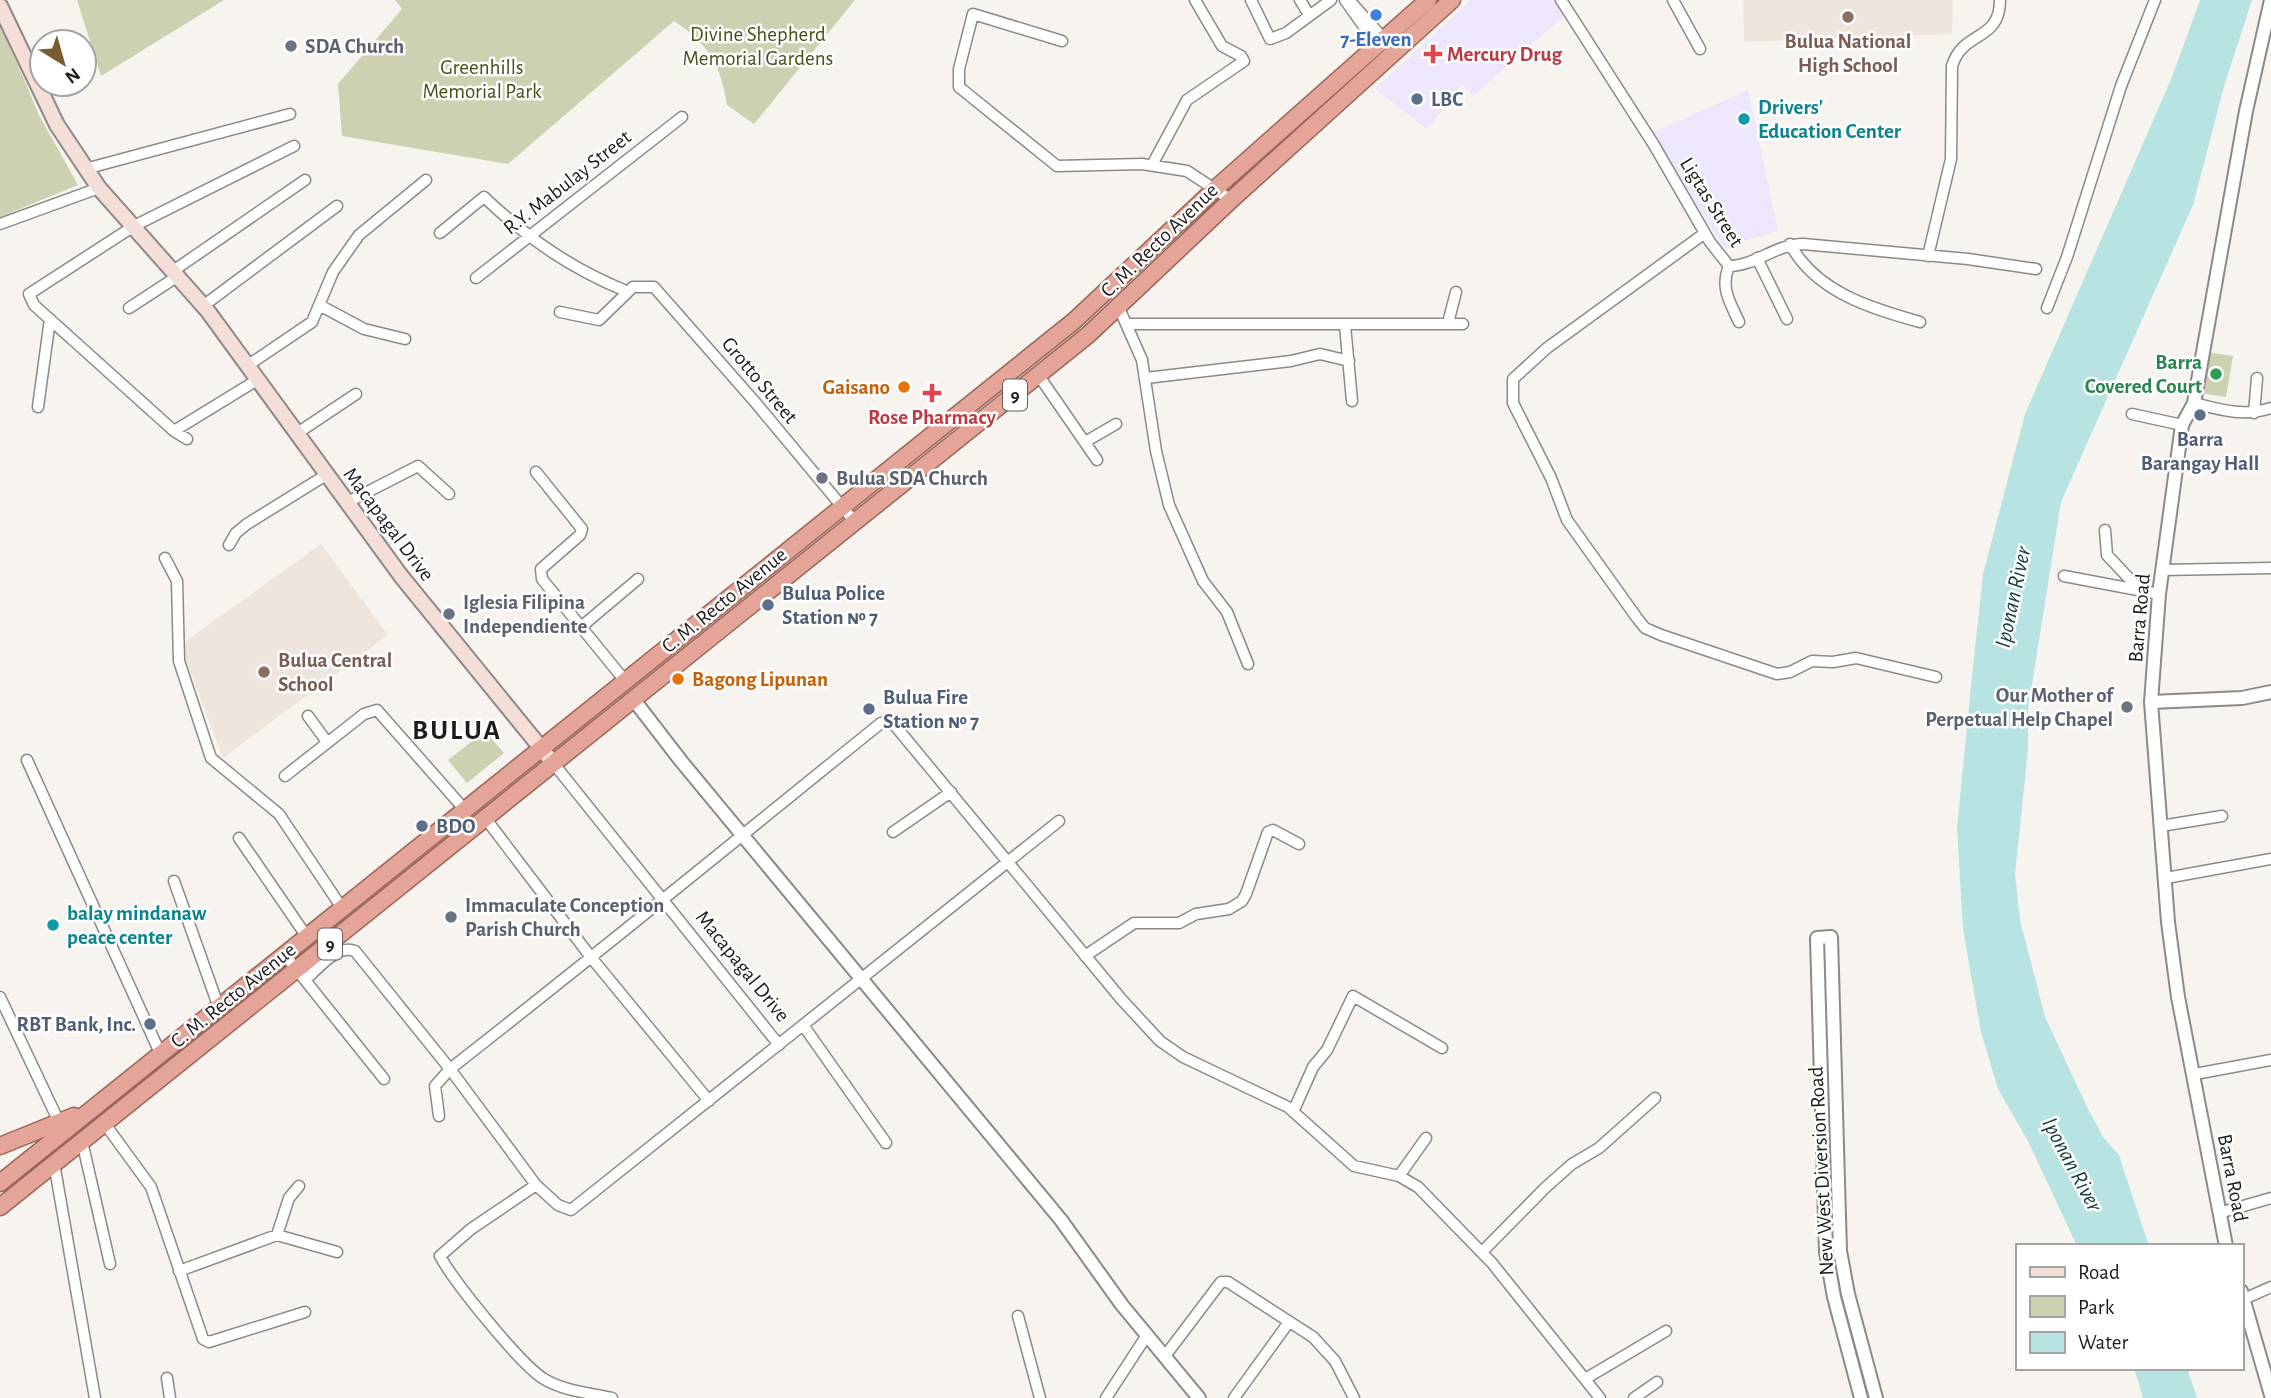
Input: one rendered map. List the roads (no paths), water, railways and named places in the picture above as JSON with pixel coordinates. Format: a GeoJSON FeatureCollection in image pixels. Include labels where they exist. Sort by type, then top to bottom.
{"type":"FeatureCollection","features":[{"type":"Feature","properties":{"kind":"highway","name":"C. M. Recto Avenue"},"geometry":{"type":"LineString","coordinates":[[0,1183],[1102,297],[1216,188],[1429,0]]}},
{"type":"Feature","properties":{"kind":"highway","name":"C. M. Recto Avenue"},"geometry":{"type":"LineString","coordinates":[[0,1207],[82,1141],[301,975],[365,916],[1039,376],[1119,308],[1231,200],[1452,0]]}},
{"type":"Feature","properties":{"kind":"highway"},"geometry":{"type":"LineString","coordinates":[[347,904],[365,916]]}},
{"type":"Feature","properties":{"kind":"highway"},"geometry":{"type":"LineString","coordinates":[[0,1146],[89,1110]]}},
{"type":"Feature","properties":{"kind":"main road","name":"Macapagal Drive"},"geometry":{"type":"LineString","coordinates":[[0,6],[57,125],[85,169],[203,306],[346,503],[427,609],[554,764]]}},
{"type":"Feature","properties":{"kind":"street"},"geometry":{"type":"LineString","coordinates":[[1152,165],[1187,100],[1244,61],[1241,56],[1222,46],[1195,0]]}},
{"type":"Feature","properties":{"kind":"street"},"geometry":{"type":"LineString","coordinates":[[1251,0],[1270,39],[1279,37],[1331,0]]}},
{"type":"Feature","properties":{"kind":"street"},"geometry":{"type":"LineString","coordinates":[[1300,0],[1309,15]]}},
{"type":"Feature","properties":{"kind":"street"},"geometry":{"type":"LineString","coordinates":[[1347,0],[1381,42]]}},
{"type":"Feature","properties":{"kind":"street","name":"Ligtas Street"},"geometry":{"type":"LineString","coordinates":[[1562,0],[1654,145],[1705,233],[1729,266],[1790,244],[1928,256],[2036,270]]}},
{"type":"Feature","properties":{"kind":"street"},"geometry":{"type":"LineString","coordinates":[[1672,0],[1700,49]]}},
{"type":"Feature","properties":{"kind":"street"},"geometry":{"type":"LineString","coordinates":[[1928,256],[1951,159],[1952,66],[1956,52],[1966,43],[1991,30],[1998,19],[2000,0]]}},
{"type":"Feature","properties":{"kind":"street"},"geometry":{"type":"LineString","coordinates":[[2047,309],[2067,257],[2121,86],[2155,0]]}},
{"type":"Feature","properties":{"kind":"street","name":"Barra Road"},"geometry":{"type":"LineString","coordinates":[[2227,1244],[2178,997],[2151,702],[2159,594],[2182,425],[2194,403],[2246,111],[2270,0]]}},
{"type":"Feature","properties":{"kind":"street"},"geometry":{"type":"LineString","coordinates":[[1062,41],[973,14],[959,68],[959,87],[1057,166],[1152,165],[1194,173],[1231,200]]}},
{"type":"Feature","properties":{"kind":"street"},"geometry":{"type":"LineString","coordinates":[[85,169],[290,114]]}},
{"type":"Feature","properties":{"kind":"street","name":"R.Y. Mabulay Street"},"geometry":{"type":"LineString","coordinates":[[476,278],[682,117]]}},
{"type":"Feature","properties":{"kind":"street"},"geometry":{"type":"LineString","coordinates":[[187,439],[174,431],[30,301],[32,290],[134,226],[294,146]]}},
{"type":"Feature","properties":{"kind":"street"},"geometry":{"type":"LineString","coordinates":[[130,308],[305,180]]}},
{"type":"Feature","properties":{"kind":"street"},"geometry":{"type":"LineString","coordinates":[[247,366],[312,322],[321,306],[332,272],[359,235],[426,180]]}},
{"type":"Feature","properties":{"kind":"street"},"geometry":{"type":"LineString","coordinates":[[0,224],[99,188]]}},
{"type":"Feature","properties":{"kind":"street"},"geometry":{"type":"LineString","coordinates":[[440,233],[484,197],[529,237],[587,275],[626,291],[599,320],[560,312]]}},
{"type":"Feature","properties":{"kind":"street"},"geometry":{"type":"LineString","coordinates":[[203,306],[337,206]]}},
{"type":"Feature","properties":{"kind":"street"},"geometry":{"type":"LineString","coordinates":[[1705,233],[1547,348],[1513,379],[1513,403],[1551,478],[1567,520],[1636,618],[1645,628],[1661,635],[1777,674],[1790,672],[1812,661],[1833,662],[1856,658],[1936,677]]}},
{"type":"Feature","properties":{"kind":"street"},"geometry":{"type":"LineString","coordinates":[[1790,244],[1802,264],[1823,284],[1873,309],[1920,322]]}},
{"type":"Feature","properties":{"kind":"street"},"geometry":{"type":"LineString","coordinates":[[1757,258],[1787,319]]}},
{"type":"Feature","properties":{"kind":"street"},"geometry":{"type":"LineString","coordinates":[[1729,266],[1724,283],[1725,292],[1739,322]]}},
{"type":"Feature","properties":{"kind":"street","name":"Grotto Street"},"geometry":{"type":"LineString","coordinates":[[626,291],[633,287],[647,286],[660,293],[854,522]]}},
{"type":"Feature","properties":{"kind":"street"},"geometry":{"type":"LineString","coordinates":[[1448,323],[1456,292]]}},
{"type":"Feature","properties":{"kind":"street"},"geometry":{"type":"LineString","coordinates":[[321,306],[364,329],[405,339]]}},
{"type":"Feature","properties":{"kind":"street"},"geometry":{"type":"LineString","coordinates":[[1119,308],[1129,324],[1146,378],[1156,451],[1169,505],[1203,581],[1227,612],[1248,664]]}},
{"type":"Feature","properties":{"kind":"street"},"geometry":{"type":"LineString","coordinates":[[38,407],[50,319]]}},
{"type":"Feature","properties":{"kind":"street"},"geometry":{"type":"LineString","coordinates":[[1129,324],[1463,324]]}},
{"type":"Feature","properties":{"kind":"street"},"geometry":{"type":"LineString","coordinates":[[1345,325],[1352,401]]}},
{"type":"Feature","properties":{"kind":"street"},"geometry":{"type":"LineString","coordinates":[[1146,378],[1291,361],[1320,354],[1349,361]]}},
{"type":"Feature","properties":{"kind":"street"},"geometry":{"type":"LineString","coordinates":[[1039,376],[1097,460]]}},
{"type":"Feature","properties":{"kind":"street"},"geometry":{"type":"LineString","coordinates":[[2253,413],[2257,378]]}},
{"type":"Feature","properties":{"kind":"street"},"geometry":{"type":"LineString","coordinates":[[174,431],[257,380]]}},
{"type":"Feature","properties":{"kind":"street"},"geometry":{"type":"LineString","coordinates":[[296,434],[356,394]]}},
{"type":"Feature","properties":{"kind":"street"},"geometry":{"type":"LineString","coordinates":[[2194,403],[2229,412],[2253,413],[2271,408]]}},
{"type":"Feature","properties":{"kind":"street"},"geometry":{"type":"LineString","coordinates":[[2132,414],[2182,425]]}},
{"type":"Feature","properties":{"kind":"street"},"geometry":{"type":"LineString","coordinates":[[1085,442],[1116,424]]}},
{"type":"Feature","properties":{"kind":"street"},"geometry":{"type":"LineString","coordinates":[[346,503],[418,466],[449,494]]}},
{"type":"Feature","properties":{"kind":"street"},"geometry":{"type":"LineString","coordinates":[[536,472],[582,529],[580,535],[545,565],[540,575],[626,682]]}},
{"type":"Feature","properties":{"kind":"street"},"geometry":{"type":"LineString","coordinates":[[229,545],[236,533],[247,524],[326,475]]}},
{"type":"Feature","properties":{"kind":"street"},"geometry":{"type":"LineString","coordinates":[[2105,530],[2108,555],[2140,589]]}},
{"type":"Feature","properties":{"kind":"street"},"geometry":{"type":"LineString","coordinates":[[166,558],[177,581],[180,661],[211,758],[279,814],[347,904]]}},
{"type":"Feature","properties":{"kind":"street"},"geometry":{"type":"LineString","coordinates":[[2162,570],[2271,568]]}},
{"type":"Feature","properties":{"kind":"street"},"geometry":{"type":"LineString","coordinates":[[2064,576],[2159,594]]}},
{"type":"Feature","properties":{"kind":"street"},"geometry":{"type":"LineString","coordinates":[[581,626],[638,579]]}},
{"type":"Feature","properties":{"kind":"street"},"geometry":{"type":"LineString","coordinates":[[2151,702],[2230,699],[2271,692]]}},
{"type":"Feature","properties":{"kind":"street"},"geometry":{"type":"LineString","coordinates":[[634,700],[1061,1220],[1147,1335],[1199,1398]]}},
{"type":"Feature","properties":{"kind":"street"},"geometry":{"type":"LineString","coordinates":[[285,776],[364,714],[377,710],[465,810]]}},
{"type":"Feature","properties":{"kind":"street"},"geometry":{"type":"LineString","coordinates":[[309,716],[327,742]]}},
{"type":"Feature","properties":{"kind":"street"},"geometry":{"type":"LineString","coordinates":[[439,1116],[435,1086],[450,1069],[563,981],[590,956],[663,902],[742,834],[887,722],[892,722],[1006,862],[1160,1041],[1183,1057],[1293,1112],[1354,1166],[1399,1176],[1418,1187],[1482,1252],[1600,1398]]}},
{"type":"Feature","properties":{"kind":"street"},"geometry":{"type":"LineString","coordinates":[[27,760],[161,1055]]}},
{"type":"Feature","properties":{"kind":"street","name":"Macapagal Drive"},"geometry":{"type":"LineString","coordinates":[[554,764],[779,1045]]}},
{"type":"Feature","properties":{"kind":"street"},"geometry":{"type":"LineString","coordinates":[[893,832],[951,792]]}},
{"type":"Feature","properties":{"kind":"street"},"geometry":{"type":"LineString","coordinates":[[2161,826],[2222,816]]}},
{"type":"Feature","properties":{"kind":"street"},"geometry":{"type":"LineString","coordinates":[[486,819],[590,956],[709,1101]]}},
{"type":"Feature","properties":{"kind":"street"},"geometry":{"type":"LineString","coordinates":[[301,975],[344,949],[355,950],[450,1069],[536,1185],[558,1205],[572,1210],[1059,821]]}},
{"type":"Feature","properties":{"kind":"street"},"geometry":{"type":"LineString","coordinates":[[1085,956],[1134,923],[1179,923],[1196,914],[1229,909],[1242,901],[1268,832],[1273,830],[1299,844]]}},
{"type":"Feature","properties":{"kind":"street"},"geometry":{"type":"LineString","coordinates":[[239,838],[307,937]]}},
{"type":"Feature","properties":{"kind":"street"},"geometry":{"type":"LineString","coordinates":[[2166,878],[2271,859]]}},
{"type":"Feature","properties":{"kind":"street"},"geometry":{"type":"LineString","coordinates":[[174,881],[219,1008]]}},
{"type":"Feature","properties":{"kind":"street","name":"New West Diversion Road"},"geometry":{"type":"LineString","coordinates":[[1861,1398],[1826,1252],[1817,938],[1831,937],[1840,1251],[1876,1398]]}},
{"type":"Feature","properties":{"kind":"street"},"geometry":{"type":"LineString","coordinates":[[285,955],[384,1079]]}},
{"type":"Feature","properties":{"kind":"street"},"geometry":{"type":"LineString","coordinates":[[1293,1112],[1313,1067],[1327,1050],[1353,996],[1442,1048]]}},
{"type":"Feature","properties":{"kind":"street"},"geometry":{"type":"LineString","coordinates":[[0,997],[59,1122]]}},
{"type":"Feature","properties":{"kind":"street"},"geometry":{"type":"LineString","coordinates":[[803,1025],[886,1143]]}},
{"type":"Feature","properties":{"kind":"street"},"geometry":{"type":"LineString","coordinates":[[2195,1074],[2271,1060]]}},
{"type":"Feature","properties":{"kind":"street"},"geometry":{"type":"LineString","coordinates":[[1482,1252],[1554,1179],[1572,1164],[1599,1148],[1655,1098]]}},
{"type":"Feature","properties":{"kind":"street"},"geometry":{"type":"LineString","coordinates":[[105,1124],[151,1187],[206,1342],[304,1312]]}},
{"type":"Feature","properties":{"kind":"street"},"geometry":{"type":"LineString","coordinates":[[1399,1176],[1426,1138]]}},
{"type":"Feature","properties":{"kind":"street"},"geometry":{"type":"LineString","coordinates":[[82,1141],[110,1264]]}},
{"type":"Feature","properties":{"kind":"street"},"geometry":{"type":"LineString","coordinates":[[54,1163],[95,1398]]}},
{"type":"Feature","properties":{"kind":"street"},"geometry":{"type":"LineString","coordinates":[[536,1185],[471,1229],[440,1256],[457,1282],[530,1368],[558,1386],[612,1398]]}},
{"type":"Feature","properties":{"kind":"street"},"geometry":{"type":"LineString","coordinates":[[277,1235],[289,1198],[299,1186]]}},
{"type":"Feature","properties":{"kind":"street"},"geometry":{"type":"LineString","coordinates":[[2219,1213],[2271,1198]]}},
{"type":"Feature","properties":{"kind":"street"},"geometry":{"type":"LineString","coordinates":[[180,1271],[277,1235],[337,1252]]}},
{"type":"Feature","properties":{"kind":"street"},"geometry":{"type":"LineString","coordinates":[[1165,1356],[1222,1282],[1228,1282],[1313,1337],[1329,1353],[1353,1398]]}},
{"type":"Feature","properties":{"kind":"street"},"geometry":{"type":"LineString","coordinates":[[2271,1287],[2243,1295],[2269,1378],[2271,1395]]}},
{"type":"Feature","properties":{"kind":"street"},"geometry":{"type":"LineString","coordinates":[[1018,1316],[1040,1398]]}},
{"type":"Feature","properties":{"kind":"street"},"geometry":{"type":"LineString","coordinates":[[1234,1398],[1289,1322]]}},
{"type":"Feature","properties":{"kind":"street"},"geometry":{"type":"LineString","coordinates":[[1586,1379],[1666,1331]]}},
{"type":"Feature","properties":{"kind":"street"},"geometry":{"type":"LineString","coordinates":[[1105,1398],[1147,1335]]}},
{"type":"Feature","properties":{"kind":"street"},"geometry":{"type":"LineString","coordinates":[[167,1378],[170,1398]]}},
{"type":"Feature","properties":{"kind":"street"},"geometry":{"type":"LineString","coordinates":[[1634,1398],[1657,1382]]}},
{"type":"Feature","properties":{"kind":"water","name":"Iponan River"},"geometry":{"type":"Polygon","coordinates":[[[2200,0],[2252,0],[2225,83],[2193,205],[2061,502],[2028,710],[2028,750],[2015,874],[2020,920],[2045,1017],[2103,1137],[2119,1155],[2148,1244],[2076,1244],[2028,1141],[1998,1089],[1981,1032],[1963,929],[1957,828],[1983,574],[2025,414],[2172,77],[2200,0]]]}},
{"type":"Feature","properties":{"kind":"water"},"geometry":{"type":"Polygon","coordinates":[[[2135,1370],[2188,1370],[2197,1398],[2143,1398],[2135,1370]]]}},
{"type":"Feature","properties":{"kind":"place","name":"7-Eleven"},"geometry":{"type":"Point","coordinates":[1376,15]}},
{"type":"Feature","properties":{"kind":"place","name":"Bulua National High School"},"geometry":{"type":"Point","coordinates":[1848,17]}},
{"type":"Feature","properties":{"kind":"place","name":"SDA Church"},"geometry":{"type":"Point","coordinates":[291,46]}},
{"type":"Feature","properties":{"kind":"place","name":"Mercury Drug"},"geometry":{"type":"Point","coordinates":[1433,54]}},
{"type":"Feature","properties":{"kind":"place","name":"LBC"},"geometry":{"type":"Point","coordinates":[1417,99]}},
{"type":"Feature","properties":{"kind":"place","name":"Drivers' Education Center"},"geometry":{"type":"Point","coordinates":[1744,119]}},
{"type":"Feature","properties":{"kind":"place","name":"Barra Covered Court"},"geometry":{"type":"Point","coordinates":[2216,374]}},
{"type":"Feature","properties":{"kind":"place","name":"Gaisano"},"geometry":{"type":"Point","coordinates":[904,387]}},
{"type":"Feature","properties":{"kind":"place","name":"Rose Pharmacy"},"geometry":{"type":"Point","coordinates":[932,393]}},
{"type":"Feature","properties":{"kind":"place","name":"Barra Barangay Hall"},"geometry":{"type":"Point","coordinates":[2200,415]}},
{"type":"Feature","properties":{"kind":"place","name":"Bulua SDA Church"},"geometry":{"type":"Point","coordinates":[822,478]}},
{"type":"Feature","properties":{"kind":"place","name":"Bulua Police Station № 7"},"geometry":{"type":"Point","coordinates":[768,605]}},
{"type":"Feature","properties":{"kind":"place","name":"Iglesia Filipina Independiente"},"geometry":{"type":"Point","coordinates":[449,614]}},
{"type":"Feature","properties":{"kind":"place","name":"Bulua Central School"},"geometry":{"type":"Point","coordinates":[264,672]}},
{"type":"Feature","properties":{"kind":"place","name":"Bagong Lipunan"},"geometry":{"type":"Point","coordinates":[678,679]}},
{"type":"Feature","properties":{"kind":"place","name":"Our Mother of Perpetual Help Chapel"},"geometry":{"type":"Point","coordinates":[2127,707]}},
{"type":"Feature","properties":{"kind":"place","name":"Bulua Fire Station № 7"},"geometry":{"type":"Point","coordinates":[869,709]}},
{"type":"Feature","properties":{"kind":"place","name":"BDO"},"geometry":{"type":"Point","coordinates":[422,826]}},
{"type":"Feature","properties":{"kind":"place","name":"Immaculate Conception Parish Church"},"geometry":{"type":"Point","coordinates":[451,917]}},
{"type":"Feature","properties":{"kind":"place","name":"balay mindanaw peace center"},"geometry":{"type":"Point","coordinates":[53,925]}},
{"type":"Feature","properties":{"kind":"place","name":"RBT Bank, Inc."},"geometry":{"type":"Point","coordinates":[150,1024]}},
{"type":"Feature","properties":{"kind":"district","name":"BULUA"},"geometry":{"type":"Point","coordinates":[457,729]}},
{"type":"Feature","properties":{"kind":"park label","name":"Divine Shepherd Memorial Gardens"},"geometry":{"type":"Point","coordinates":[758,46]}},
{"type":"Feature","properties":{"kind":"park label","name":"Greenhills Memorial Park"},"geometry":{"type":"Point","coordinates":[482,79]}}]}
